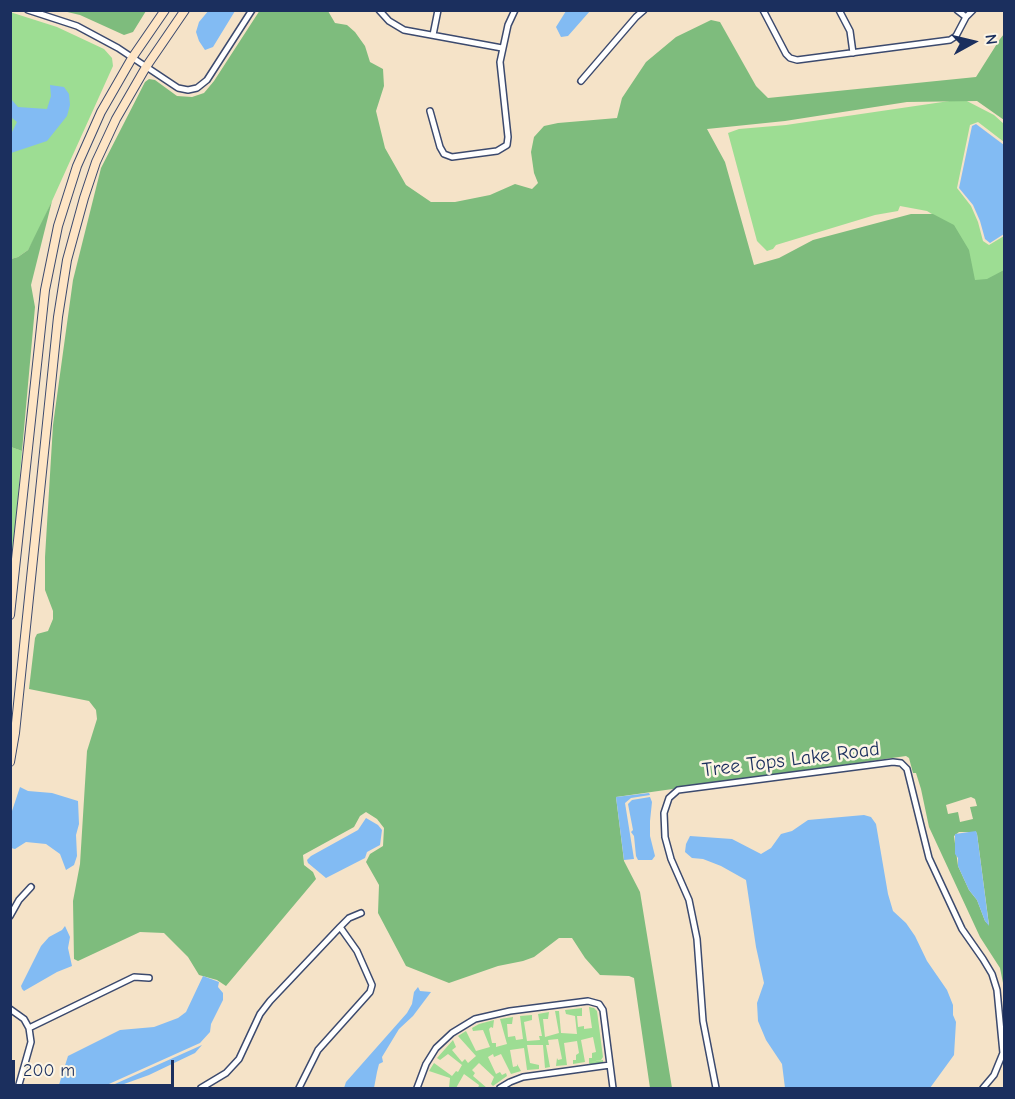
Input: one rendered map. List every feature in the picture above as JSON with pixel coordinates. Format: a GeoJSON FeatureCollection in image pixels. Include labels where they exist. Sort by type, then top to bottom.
{"type":"FeatureCollection","features":[{"type":"Feature","properties":{"kind":"main road"},"geometry":{"type":"LineString","coordinates":[[10,615],[42,314],[50,259],[58,226],[77,166],[101,112],[132,58],[165,10]]}},
{"type":"Feature","properties":{"kind":"main road"},"geometry":{"type":"LineString","coordinates":[[10,762],[58,317],[67,260],[96,162],[116,119],[146,67],[185,10]]}},
{"type":"Feature","properties":{"kind":"street"},"geometry":{"type":"LineString","coordinates":[[28,10],[77,26],[118,48],[178,88],[188,90],[196,88],[207,80],[252,10]]}},
{"type":"Feature","properties":{"kind":"street"},"geometry":{"type":"LineString","coordinates":[[379,10],[395,26],[404,30],[502,48]]}},
{"type":"Feature","properties":{"kind":"street"},"geometry":{"type":"LineString","coordinates":[[433,35],[438,10]]}},
{"type":"Feature","properties":{"kind":"street"},"geometry":{"type":"LineString","coordinates":[[430,111],[444,154],[452,157],[503,149],[507,145],[508,137],[500,77],[502,48],[514,10]]}},
{"type":"Feature","properties":{"kind":"street"},"geometry":{"type":"LineString","coordinates":[[581,81],[644,10]]}},
{"type":"Feature","properties":{"kind":"street"},"geometry":{"type":"LineString","coordinates":[[763,10],[790,58],[797,60],[950,40],[956,36],[966,17],[973,10]]}},
{"type":"Feature","properties":{"kind":"street"},"geometry":{"type":"LineString","coordinates":[[838,10],[850,31],[853,52]]}},
{"type":"Feature","properties":{"kind":"street"},"geometry":{"type":"LineString","coordinates":[[957,10],[966,17]]}},
{"type":"Feature","properties":{"kind":"street","name":"Tree Tops Lake Road"},"geometry":{"type":"LineString","coordinates":[[716,1089],[703,1021],[697,939],[693,919],[689,900],[671,859],[665,837],[664,813],[669,798],[678,790],[893,762],[902,763],[907,769],[929,858],[962,929],[992,974],[997,990],[1003,1053],[994,1074],[983,1089]]}},
{"type":"Feature","properties":{"kind":"street"},"geometry":{"type":"LineString","coordinates":[[10,916],[19,900],[31,887]]}},
{"type":"Feature","properties":{"kind":"street"},"geometry":{"type":"LineString","coordinates":[[201,1089],[226,1074],[238,1059],[260,1014],[349,918],[362,913]]}},
{"type":"Feature","properties":{"kind":"street"},"geometry":{"type":"LineString","coordinates":[[299,1089],[318,1050],[370,992],[372,985],[357,951],[340,927]]}},
{"type":"Feature","properties":{"kind":"street"},"geometry":{"type":"LineString","coordinates":[[29,1028],[134,977],[149,978]]}},
{"type":"Feature","properties":{"kind":"street"},"geometry":{"type":"LineString","coordinates":[[417,1089],[426,1064],[436,1048],[452,1033],[475,1019],[499,1013],[585,1001],[594,1001],[603,1010],[614,1089]]}},
{"type":"Feature","properties":{"kind":"street"},"geometry":{"type":"LineString","coordinates":[[10,1009],[24,1019],[29,1028],[31,1042],[18,1089]]}},
{"type":"Feature","properties":{"kind":"street"},"geometry":{"type":"LineString","coordinates":[[500,1089],[523,1077],[610,1065]]}},
{"type":"Feature","properties":{"kind":"green space"},"geometry":{"type":"Polygon","coordinates":[[[260,10],[328,11],[335,23],[347,25],[355,32],[365,46],[370,62],[383,69],[384,86],[376,111],[385,148],[406,185],[431,202],[455,202],[490,195],[515,184],[532,189],[538,183],[531,152],[534,137],[544,126],[617,118],[622,98],[646,62],[676,37],[711,20],[720,22],[756,86],[768,98],[976,77],[1004,34],[1004,120],[977,101],[907,102],[785,121],[707,129],[725,162],[754,265],[779,258],[813,240],[911,214],[933,214],[954,225],[969,250],[975,280],[987,279],[1004,270],[1004,988],[1000,968],[980,937],[929,827],[916,773],[913,773],[909,758],[906,756],[616,797],[624,861],[640,892],[672,1088],[650,1088],[634,978],[600,975],[572,938],[559,938],[534,957],[498,966],[449,983],[406,966],[378,913],[379,885],[366,862],[370,854],[383,846],[384,828],[377,819],[366,812],[360,816],[354,827],[303,855],[304,865],[313,872],[316,879],[226,986],[217,980],[199,975],[188,957],[164,933],[140,932],[78,961],[74,959],[73,901],[80,864],[87,751],[97,719],[96,710],[89,701],[29,689],[35,638],[37,634],[48,631],[53,619],[53,611],[45,590],[45,557],[53,425],[73,280],[101,168],[145,82],[149,79],[155,80],[177,96],[192,97],[204,93],[260,10]],[[971,797],[946,805],[948,814],[958,812],[960,822],[973,819],[970,807],[977,806],[975,799],[971,797]],[[959,832],[954,836],[958,866],[989,925],[977,834],[976,832],[959,832]]]}},
{"type":"Feature","properties":{"kind":"green space"},"geometry":{"type":"Polygon","coordinates":[[[63,11],[146,11],[133,32],[124,35],[80,15],[63,11]]]}},
{"type":"Feature","properties":{"kind":"green space"},"geometry":{"type":"Polygon","coordinates":[[[10,12],[57,27],[104,49],[112,58],[113,66],[38,232],[28,250],[11,259],[10,12]]]}},
{"type":"Feature","properties":{"kind":"green space"},"geometry":{"type":"Polygon","coordinates":[[[963,99],[994,115],[1004,124],[1004,142],[978,122],[970,125],[957,188],[971,206],[983,241],[989,245],[1004,236],[1004,271],[978,282],[961,276],[940,219],[927,211],[900,206],[898,211],[875,215],[776,245],[767,251],[757,241],[728,133],[739,129],[786,125],[963,99]]]}},
{"type":"Feature","properties":{"kind":"green space"},"geometry":{"type":"Polygon","coordinates":[[[52,201],[31,285],[35,307],[22,451],[11,447],[11,259],[28,250],[52,201]]]}},
{"type":"Feature","properties":{"kind":"green space"},"geometry":{"type":"Polygon","coordinates":[[[11,447],[22,451],[11,577],[11,447]]]}},
{"type":"Feature","properties":{"kind":"green space"},"geometry":{"type":"Polygon","coordinates":[[[589,1007],[597,1011],[603,1057],[601,1060],[590,1062],[603,1060],[603,1063],[590,1065],[589,1063],[592,1053],[596,1052],[593,1037],[581,1040],[585,1062],[573,1064],[573,1060],[576,1060],[576,1055],[579,1053],[577,1041],[564,1043],[567,1065],[556,1066],[557,1058],[562,1059],[558,1039],[548,1040],[549,1045],[546,1045],[550,1067],[545,1068],[543,1045],[527,1045],[530,1063],[539,1065],[539,1069],[527,1070],[524,1048],[510,1050],[513,1067],[517,1064],[521,1071],[511,1074],[501,1054],[494,1057],[493,1054],[488,1057],[496,1074],[506,1073],[507,1076],[493,1086],[491,1084],[494,1077],[479,1063],[472,1070],[475,1073],[473,1076],[487,1088],[478,1088],[479,1085],[464,1074],[456,1088],[449,1088],[450,1078],[429,1071],[434,1063],[452,1076],[456,1071],[458,1072],[462,1065],[448,1054],[440,1060],[437,1058],[453,1040],[456,1047],[452,1050],[462,1062],[465,1059],[468,1063],[476,1056],[458,1036],[466,1031],[476,1051],[490,1047],[483,1030],[473,1031],[472,1028],[479,1024],[494,1020],[493,1028],[489,1029],[492,1043],[496,1043],[496,1047],[507,1044],[500,1019],[513,1017],[512,1024],[507,1024],[508,1037],[515,1036],[516,1040],[523,1039],[520,1016],[532,1015],[532,1020],[524,1022],[527,1041],[540,1040],[539,1036],[542,1036],[538,1014],[549,1012],[548,1019],[543,1019],[545,1037],[559,1033],[555,1011],[559,1011],[561,1033],[577,1034],[575,1016],[566,1014],[565,1010],[582,1008],[582,1016],[577,1016],[578,1027],[592,1028],[589,1007]]]}},
{"type":"Feature","properties":{"kind":"water"},"geometry":{"type":"Polygon","coordinates":[[[209,10],[235,11],[213,47],[205,50],[196,32],[199,22],[209,10]]]}},
{"type":"Feature","properties":{"kind":"water"},"geometry":{"type":"Polygon","coordinates":[[[566,11],[590,11],[568,36],[561,37],[556,27],[566,11]]]}},
{"type":"Feature","properties":{"kind":"water"},"geometry":{"type":"Polygon","coordinates":[[[50,85],[64,87],[69,94],[70,105],[67,116],[47,141],[11,153],[11,134],[17,122],[11,117],[11,99],[18,107],[47,109],[51,96],[50,85]]]}},
{"type":"Feature","properties":{"kind":"water"},"geometry":{"type":"Polygon","coordinates":[[[976,124],[1004,145],[1004,234],[990,243],[985,239],[973,205],[959,188],[972,126],[976,124]]]}},
{"type":"Feature","properties":{"kind":"water"},"geometry":{"type":"Polygon","coordinates":[[[20,787],[28,791],[52,793],[78,801],[77,856],[74,865],[66,870],[60,854],[46,844],[26,842],[15,849],[11,848],[12,811],[20,787]]]}},
{"type":"Feature","properties":{"kind":"water"},"geometry":{"type":"Polygon","coordinates":[[[649,793],[650,795],[631,798],[625,803],[634,859],[624,860],[616,797],[649,793]]]}},
{"type":"Feature","properties":{"kind":"water"},"geometry":{"type":"Polygon","coordinates":[[[650,797],[652,802],[650,836],[655,856],[652,860],[638,860],[634,836],[631,832],[633,830],[628,804],[632,800],[650,797]]]}},
{"type":"Feature","properties":{"kind":"water"},"geometry":{"type":"Polygon","coordinates":[[[864,815],[871,817],[876,824],[893,911],[906,923],[915,936],[927,961],[947,990],[953,1005],[956,1022],[954,1055],[930,1088],[785,1088],[782,1064],[766,1040],[758,1021],[757,1003],[764,983],[746,880],[721,866],[703,859],[692,858],[685,852],[686,844],[690,836],[732,839],[761,854],[771,848],[781,834],[792,831],[808,820],[864,815]]]}},
{"type":"Feature","properties":{"kind":"water"},"geometry":{"type":"Polygon","coordinates":[[[366,818],[382,830],[380,845],[367,852],[365,858],[326,878],[308,863],[307,860],[311,856],[358,830],[366,818]]]}},
{"type":"Feature","properties":{"kind":"water"},"geometry":{"type":"Polygon","coordinates":[[[976,831],[989,926],[977,900],[969,890],[955,854],[955,834],[976,831]]]}},
{"type":"Feature","properties":{"kind":"water"},"geometry":{"type":"Polygon","coordinates":[[[65,926],[70,937],[68,948],[72,966],[24,991],[21,986],[41,946],[65,926]]]}},
{"type":"Feature","properties":{"kind":"water"},"geometry":{"type":"Polygon","coordinates":[[[203,976],[219,982],[218,987],[223,993],[223,1000],[211,1024],[210,1032],[200,1043],[100,1088],[58,1088],[68,1056],[120,1030],[154,1027],[178,1018],[186,1012],[203,976]]]}},
{"type":"Feature","properties":{"kind":"water"},"geometry":{"type":"Polygon","coordinates":[[[418,987],[420,991],[431,992],[413,1016],[399,1029],[382,1057],[383,1062],[379,1064],[374,1088],[344,1088],[346,1082],[407,1013],[418,987]]]}},
{"type":"Feature","properties":{"kind":"water"},"geometry":{"type":"Polygon","coordinates":[[[202,1045],[195,1053],[149,1075],[113,1088],[106,1088],[202,1045]]]}}]}
